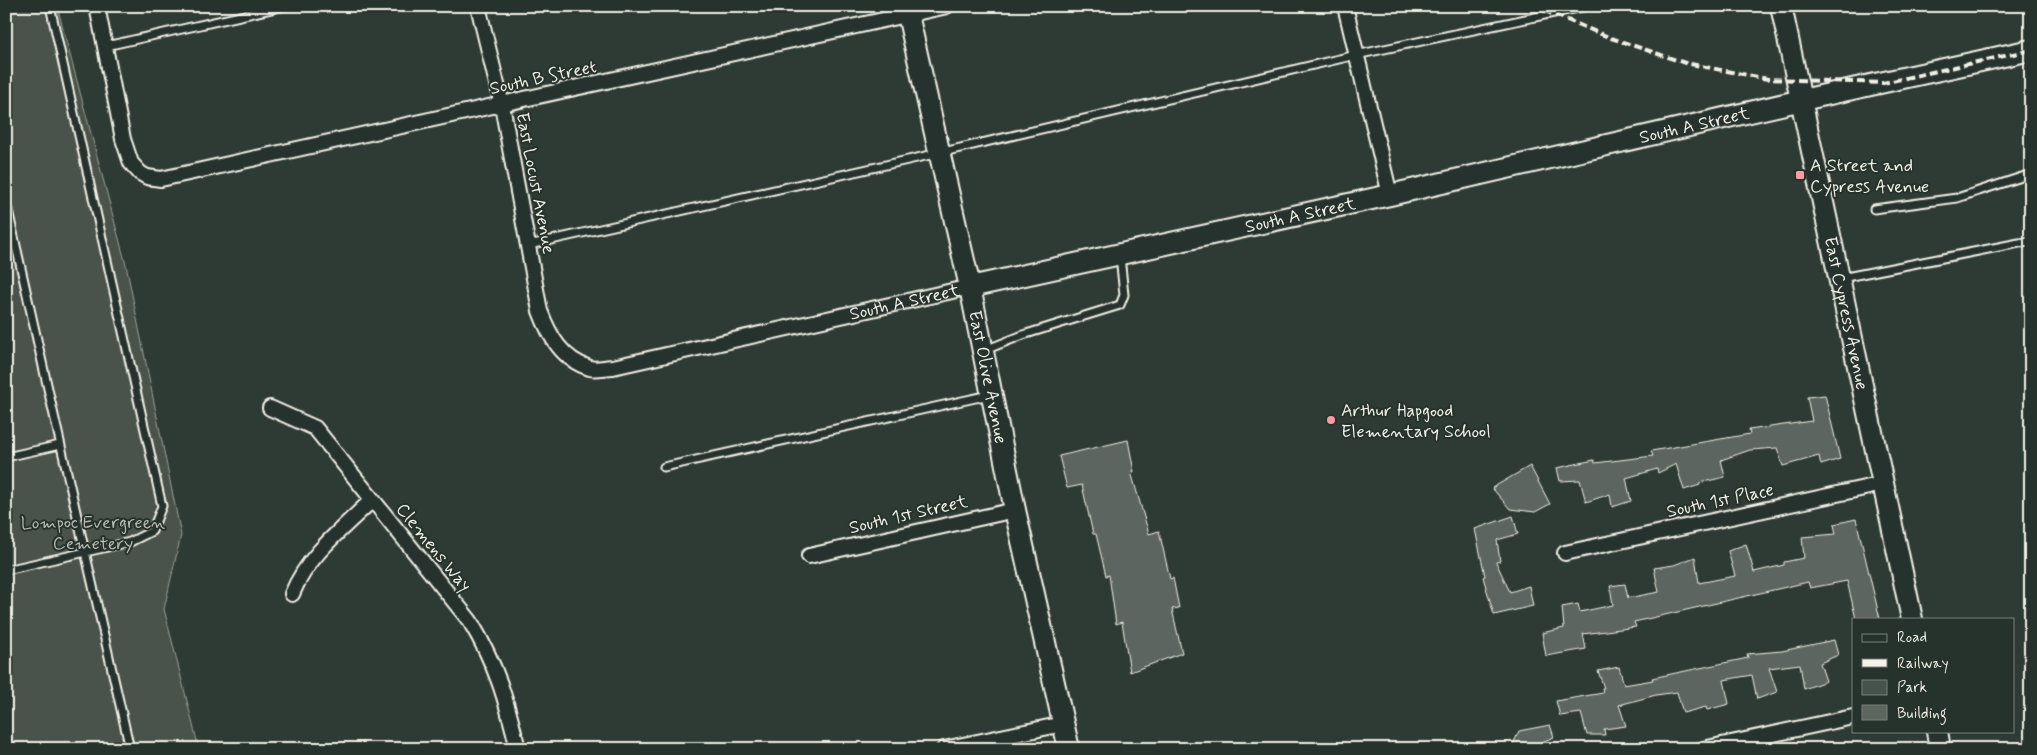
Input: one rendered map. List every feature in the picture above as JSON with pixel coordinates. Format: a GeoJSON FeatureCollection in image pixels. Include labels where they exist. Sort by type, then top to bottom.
{"type":"FeatureCollection","features":[{"type":"Feature","properties":{"kind":"street"},"geometry":{"type":"LineString","coordinates":[[97,6],[106,46]]}},
{"type":"Feature","properties":{"kind":"street","name":"East Locust Avenue"},"geometry":{"type":"LineString","coordinates":[[478,6],[502,105],[540,311],[553,342],[570,358]]}},
{"type":"Feature","properties":{"kind":"street","name":"South B Street"},"geometry":{"type":"LineString","coordinates":[[106,46],[123,139],[131,163],[140,173],[147,177],[161,179],[502,105],[907,11],[948,6]]}},
{"type":"Feature","properties":{"kind":"street"},"geometry":{"type":"LineString","coordinates":[[1345,6],[1390,195]]}},
{"type":"Feature","properties":{"kind":"street","name":"East Cypress Avenue"},"geometry":{"type":"LineString","coordinates":[[1780,6],[1802,100],[1838,278],[1912,618]]}},
{"type":"Feature","properties":{"kind":"street","name":"East Olive Avenue"},"geometry":{"type":"LineString","coordinates":[[907,11],[970,287],[1016,510],[1069,749]]}},
{"type":"Feature","properties":{"kind":"street","name":"South A Street"},"geometry":{"type":"LineString","coordinates":[[570,358],[591,369],[613,367],[1390,195],[1802,100],[2031,50]]}},
{"type":"Feature","properties":{"kind":"street","name":"Clemens Way"},"geometry":{"type":"LineString","coordinates":[[270,408],[315,428],[470,621],[496,670],[506,698],[518,749]]}},
{"type":"Feature","properties":{"kind":"street","name":"South 1st Place"},"geometry":{"type":"LineString","coordinates":[[1565,553],[1883,484]]}},
{"type":"Feature","properties":{"kind":"street"},"geometry":{"type":"LineString","coordinates":[[292,594],[297,581],[317,552],[372,500]]}},
{"type":"Feature","properties":{"kind":"street","name":"South 1st Street"},"geometry":{"type":"LineString","coordinates":[[809,556],[1016,510]]}},
{"type":"Feature","properties":{"kind":"street"},"geometry":{"type":"LineString","coordinates":[[1703,749],[1852,717]]}},
{"type":"Feature","properties":{"kind":"street"},"geometry":{"type":"LineString","coordinates":[[944,749],[1063,724]]}},
{"type":"Feature","properties":{"kind":"street"},"geometry":{"type":"LineString","coordinates":[[1937,732],[1940,749]]}},
{"type":"Feature","properties":{"kind":"lane"},"geometry":{"type":"LineString","coordinates":[[6,570],[130,542],[152,531],[162,506],[50,6]]}},
{"type":"Feature","properties":{"kind":"lane"},"geometry":{"type":"LineString","coordinates":[[106,46],[285,6]]}},
{"type":"Feature","properties":{"kind":"lane"},"geometry":{"type":"LineString","coordinates":[[529,245],[1356,55],[1587,6]]}},
{"type":"Feature","properties":{"kind":"lane"},"geometry":{"type":"LineString","coordinates":[[1874,209],[1957,198],[2031,174]]}},
{"type":"Feature","properties":{"kind":"lane"},"geometry":{"type":"LineString","coordinates":[[6,201],[130,749]]}},
{"type":"Feature","properties":{"kind":"lane"},"geometry":{"type":"LineString","coordinates":[[1838,278],[2031,242]]}},
{"type":"Feature","properties":{"kind":"lane"},"geometry":{"type":"LineString","coordinates":[[983,351],[1023,335],[1120,304],[1124,295],[1120,254]]}},
{"type":"Feature","properties":{"kind":"lane"},"geometry":{"type":"LineString","coordinates":[[664,467],[992,394]]}},
{"type":"Feature","properties":{"kind":"lane"},"geometry":{"type":"LineString","coordinates":[[6,457],[60,445]]}},
{"type":"Feature","properties":{"kind":"green space","name":"Lompoc Evergreen Cemetery"},"geometry":{"type":"Polygon","coordinates":[[[6,6],[57,6],[126,265],[181,535],[164,609],[199,749],[6,749],[6,6]]]}},
{"type":"Feature","properties":{"kind":"building"},"geometry":{"type":"Polygon","coordinates":[[[1825,395],[1840,459],[1821,465],[1819,456],[1783,466],[1777,448],[1750,450],[1721,460],[1725,477],[1699,483],[1700,485],[1684,490],[1676,464],[1658,473],[1657,469],[1626,478],[1631,501],[1612,507],[1610,494],[1586,502],[1580,480],[1560,481],[1557,468],[1594,460],[1595,463],[1653,456],[1651,451],[1750,434],[1749,430],[1812,421],[1807,397],[1825,395]]]}},
{"type":"Feature","properties":{"kind":"building"},"geometry":{"type":"Polygon","coordinates":[[[1128,440],[1134,472],[1131,472],[1149,534],[1159,531],[1170,579],[1173,578],[1179,608],[1172,609],[1182,653],[1130,672],[1122,622],[1116,624],[1109,575],[1106,576],[1096,534],[1093,534],[1082,485],[1067,488],[1059,456],[1128,440]]]}},
{"type":"Feature","properties":{"kind":"building"},"geometry":{"type":"Polygon","coordinates":[[[1530,466],[1550,504],[1535,512],[1510,509],[1492,488],[1530,466]]]}},
{"type":"Feature","properties":{"kind":"building"},"geometry":{"type":"Polygon","coordinates":[[[1513,516],[1518,534],[1497,540],[1500,561],[1496,562],[1510,592],[1529,586],[1533,606],[1494,615],[1483,577],[1485,576],[1475,529],[1513,516]]]}},
{"type":"Feature","properties":{"kind":"building"},"geometry":{"type":"Polygon","coordinates":[[[1856,519],[1880,618],[1856,618],[1847,581],[1810,588],[1808,582],[1634,622],[1636,627],[1583,634],[1586,649],[1546,656],[1542,633],[1564,628],[1562,607],[1578,604],[1580,612],[1613,605],[1610,586],[1625,584],[1628,598],[1659,592],[1654,568],[1674,565],[1695,557],[1699,583],[1735,576],[1728,551],[1746,544],[1754,572],[1784,565],[1784,562],[1804,558],[1802,537],[1836,534],[1834,524],[1856,519]]]}},
{"type":"Feature","properties":{"kind":"building"},"geometry":{"type":"Polygon","coordinates":[[[1834,640],[1838,655],[1820,663],[1826,681],[1804,689],[1800,664],[1769,668],[1777,692],[1757,699],[1752,675],[1724,680],[1729,704],[1707,710],[1706,707],[1683,713],[1677,692],[1656,695],[1619,705],[1626,726],[1604,729],[1605,735],[1587,735],[1581,713],[1560,716],[1556,701],[1603,693],[1602,688],[1604,688],[1598,671],[1619,667],[1624,685],[1748,658],[1747,654],[1782,651],[1834,640]]]}},
{"type":"Feature","properties":{"kind":"building"},"geometry":{"type":"Polygon","coordinates":[[[1550,725],[1554,737],[1524,749],[1511,749],[1519,731],[1550,725]]]}},
{"type":"Feature","properties":{"kind":"railway"},"geometry":{"type":"LineString","coordinates":[[1533,6],[1611,38],[1685,63],[1768,79],[1883,83],[2031,50]]}},
{"type":"Feature","properties":{"kind":"place","name":"A Street and Cypress Avenue"},"geometry":{"type":"Point","coordinates":[1800,175]}},
{"type":"Feature","properties":{"kind":"place","name":"Arthur Hapgood Elementary School"},"geometry":{"type":"Point","coordinates":[1331,420]}}]}
